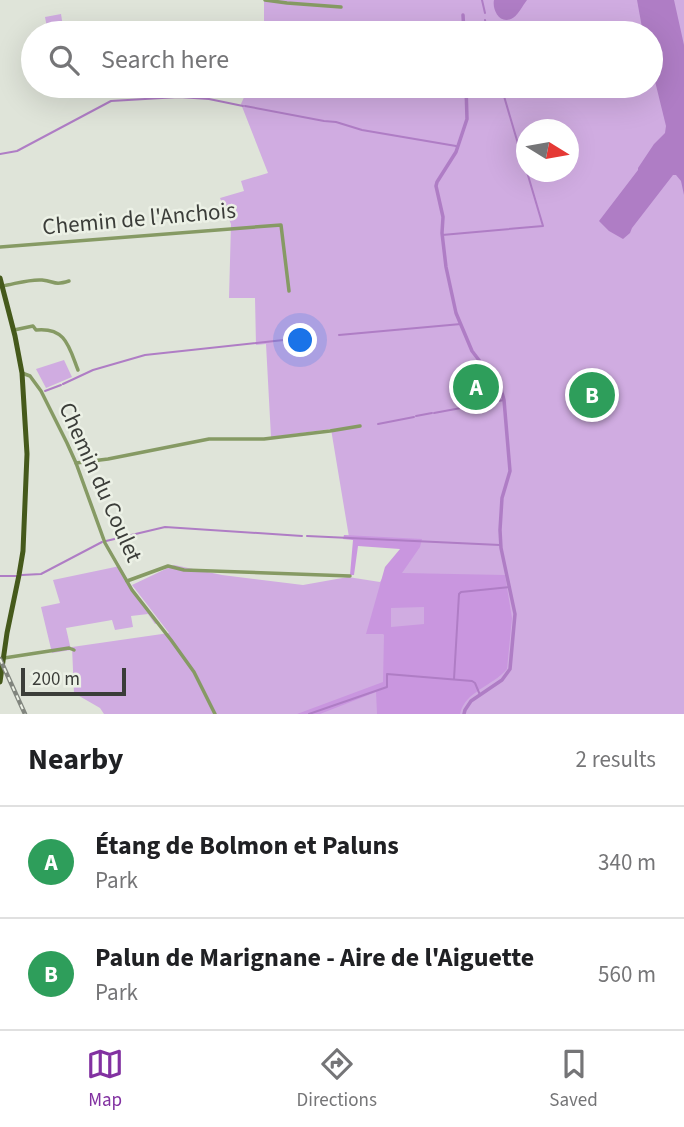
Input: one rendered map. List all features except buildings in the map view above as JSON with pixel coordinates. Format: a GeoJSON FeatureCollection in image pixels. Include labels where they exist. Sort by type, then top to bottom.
{"type":"FeatureCollection","features":[{"type":"Feature","properties":{"kind":"main road"},"geometry":{"type":"LineString","coordinates":[[0,278],[22,373],[27,453],[19,575],[0,682]]}},
{"type":"Feature","properties":{"kind":"street"},"geometry":{"type":"LineString","coordinates":[[265,0],[341,7]]}},
{"type":"Feature","properties":{"kind":"street","name":"Chemin de l'Anchois"},"geometry":{"type":"LineString","coordinates":[[0,247],[281,225],[289,291]]}},
{"type":"Feature","properties":{"kind":"street"},"geometry":{"type":"LineString","coordinates":[[2,286],[37,280],[56,284],[69,281]]}},
{"type":"Feature","properties":{"kind":"street"},"geometry":{"type":"LineString","coordinates":[[14,330],[33,326],[36,330],[59,334],[66,341],[78,370]]}},
{"type":"Feature","properties":{"kind":"street","name":"Chemin du Coulet"},"geometry":{"type":"LineString","coordinates":[[22,373],[30,376],[41,391],[76,463],[103,539],[132,590],[195,674],[215,714]]}},
{"type":"Feature","properties":{"kind":"street"},"geometry":{"type":"LineString","coordinates":[[76,463],[209,439],[264,439],[360,426]]}},
{"type":"Feature","properties":{"kind":"street"},"geometry":{"type":"LineString","coordinates":[[127,581],[170,566],[184,570],[351,576]]}},
{"type":"Feature","properties":{"kind":"street"},"geometry":{"type":"LineString","coordinates":[[2,662],[69,648],[74,650]]}},
{"type":"Feature","properties":{"kind":"shaded area"},"geometry":{"type":"Polygon","coordinates":[[[264,0],[684,0],[684,714],[104,714],[100,708],[74,693],[72,647],[169,633],[132,585],[174,565],[222,575],[303,585],[348,577],[380,582],[405,544],[349,537],[331,429],[271,437],[266,344],[256,345],[255,298],[229,298],[231,224],[220,198],[244,191],[241,181],[268,173],[241,104],[244,98],[663,98],[663,21],[264,21],[264,0]]]}},
{"type":"Feature","properties":{"kind":"shaded area"},"geometry":{"type":"Polygon","coordinates":[[[494,0],[527,0],[515,16],[507,20],[497,15],[494,0]]]}},
{"type":"Feature","properties":{"kind":"shaded area"},"geometry":{"type":"Polygon","coordinates":[[[637,0],[674,0],[684,45],[684,195],[681,181],[673,175],[623,239],[599,221],[654,144],[665,133],[666,126],[659,98],[663,98],[663,21],[641,21],[637,0]]]}},
{"type":"Feature","properties":{"kind":"shaded area"},"geometry":{"type":"Polygon","coordinates":[[[61,14],[62,21],[46,21],[45,17],[61,14]]]}},
{"type":"Feature","properties":{"kind":"shaded area"},"geometry":{"type":"Polygon","coordinates":[[[64,360],[72,377],[46,388],[36,369],[64,360]]]}},
{"type":"Feature","properties":{"kind":"shaded area"},"geometry":{"type":"Polygon","coordinates":[[[344,535],[422,539],[420,547],[402,573],[505,575],[512,618],[507,669],[473,694],[460,714],[377,714],[376,692],[320,714],[297,714],[383,682],[384,635],[366,634],[385,567],[400,549],[358,546],[354,575],[350,575],[353,540],[343,539],[344,535]],[[424,607],[391,608],[391,627],[424,624],[424,607]]]}},
{"type":"Feature","properties":{"kind":"shaded area"},"geometry":{"type":"Polygon","coordinates":[[[120,566],[133,589],[160,623],[155,624],[148,614],[131,616],[133,627],[115,630],[112,620],[66,628],[71,650],[52,653],[41,607],[60,603],[53,580],[120,566]]]}},
{"type":"Feature","properties":{"kind":"waterway"},"geometry":{"type":"LineString","coordinates":[[482,0],[485,13]]}},
{"type":"Feature","properties":{"kind":"waterway"},"geometry":{"type":"LineString","coordinates":[[463,15],[463,21]]}},
{"type":"Feature","properties":{"kind":"waterway"},"geometry":{"type":"LineString","coordinates":[[0,154],[17,151],[111,101],[162,98]]}},
{"type":"Feature","properties":{"kind":"waterway"},"geometry":{"type":"LineString","coordinates":[[194,98],[243,106]]}},
{"type":"Feature","properties":{"kind":"waterway"},"geometry":{"type":"LineString","coordinates":[[464,714],[471,701],[502,680],[510,669],[515,614],[501,548],[500,530],[502,498],[510,471],[504,400],[501,389],[472,351],[456,313],[446,267],[443,217],[436,186],[456,152],[467,119],[466,98]]}},
{"type":"Feature","properties":{"kind":"waterway"},"geometry":{"type":"LineString","coordinates":[[505,98],[516,137]]}},
{"type":"Feature","properties":{"kind":"waterway"},"geometry":{"type":"LineString","coordinates":[[245,106],[458,148]]}},
{"type":"Feature","properties":{"kind":"waterway"},"geometry":{"type":"LineString","coordinates":[[442,235],[543,226],[530,182]]}},
{"type":"Feature","properties":{"kind":"waterway"},"geometry":{"type":"LineString","coordinates":[[339,335],[461,324]]}},
{"type":"Feature","properties":{"kind":"waterway"},"geometry":{"type":"LineString","coordinates":[[63,384],[93,370],[145,355],[293,339]]}},
{"type":"Feature","properties":{"kind":"waterway"},"geometry":{"type":"LineString","coordinates":[[45,391],[61,385]]}},
{"type":"Feature","properties":{"kind":"waterway"},"geometry":{"type":"LineString","coordinates":[[434,413],[504,400]]}},
{"type":"Feature","properties":{"kind":"waterway"},"geometry":{"type":"LineString","coordinates":[[416,416],[432,413]]}},
{"type":"Feature","properties":{"kind":"waterway"},"geometry":{"type":"LineString","coordinates":[[378,424],[414,417]]}},
{"type":"Feature","properties":{"kind":"waterway"},"geometry":{"type":"LineString","coordinates":[[106,541],[165,527],[302,536]]}},
{"type":"Feature","properties":{"kind":"waterway"},"geometry":{"type":"LineString","coordinates":[[307,536],[500,545]]}},
{"type":"Feature","properties":{"kind":"waterway"},"geometry":{"type":"LineString","coordinates":[[22,575],[41,574],[102,542]]}},
{"type":"Feature","properties":{"kind":"waterway"},"geometry":{"type":"LineString","coordinates":[[0,576],[16,576]]}},
{"type":"Feature","properties":{"kind":"waterway"},"geometry":{"type":"LineString","coordinates":[[454,679],[459,594],[510,587]]}},
{"type":"Feature","properties":{"kind":"waterway"},"geometry":{"type":"LineString","coordinates":[[309,714],[387,687],[387,674],[472,681],[480,695]]}},
{"type":"Feature","properties":{"kind":"railway"},"geometry":{"type":"LineString","coordinates":[[0,659],[25,714]]}},
{"type":"Feature","properties":{"kind":"place","name":"Étang de Bolmon et Paluns"},"geometry":{"type":"Point","coordinates":[476,387]}},
{"type":"Feature","properties":{"kind":"place","name":"Palun de Marignane - Aire de l'Aiguette"},"geometry":{"type":"Point","coordinates":[592,395]}}]}
